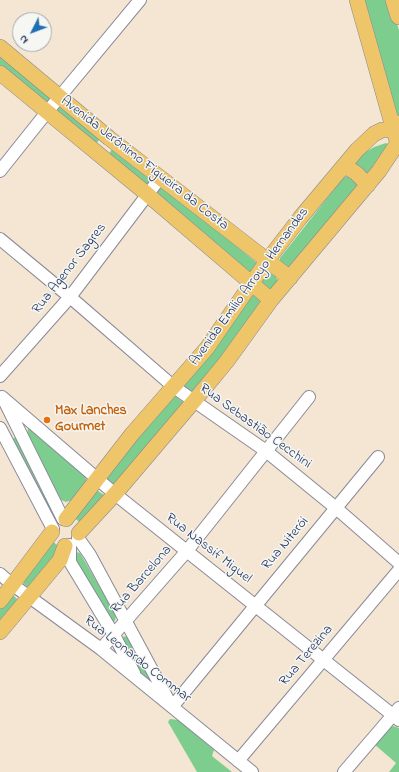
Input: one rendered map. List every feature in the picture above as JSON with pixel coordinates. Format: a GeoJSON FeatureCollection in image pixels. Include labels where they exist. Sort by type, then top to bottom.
{"type":"FeatureCollection","features":[{"type":"Feature","properties":{"kind":"highway"},"geometry":{"type":"LineString","coordinates":[[394,0],[399,16]]}},
{"type":"Feature","properties":{"kind":"main road"},"geometry":{"type":"LineString","coordinates":[[356,0],[397,137]]}},
{"type":"Feature","properties":{"kind":"main road","name":"Avenida Jerônimo Figueira da Costa"},"geometry":{"type":"LineString","coordinates":[[0,47],[160,178],[290,278]]}},
{"type":"Feature","properties":{"kind":"main road","name":"Avenida Jerônimo Figueira da Costa"},"geometry":{"type":"LineString","coordinates":[[0,73],[147,194],[271,300]]}},
{"type":"Feature","properties":{"kind":"main road","name":"Avenida Emílio Arroyo Hernandes"},"geometry":{"type":"LineString","coordinates":[[0,601],[132,434],[207,348],[267,261],[300,218],[357,150],[374,134],[382,130],[397,137],[379,171],[368,185],[271,300],[227,360],[194,401],[115,494],[73,540],[60,560],[0,632]]}},
{"type":"Feature","properties":{"kind":"main road"},"geometry":{"type":"LineString","coordinates":[[342,168],[348,168],[356,173],[368,185]]}},
{"type":"Feature","properties":{"kind":"main road"},"geometry":{"type":"LineString","coordinates":[[70,520],[76,525],[73,540],[60,545],[56,542],[53,537],[59,525],[70,520]]}},
{"type":"Feature","properties":{"kind":"street"},"geometry":{"type":"LineString","coordinates":[[0,171],[140,0]]}},
{"type":"Feature","properties":{"kind":"street","name":"Rua Agenor Sagres"},"geometry":{"type":"LineString","coordinates":[[0,376],[70,297],[160,178]]}},
{"type":"Feature","properties":{"kind":"street","name":"Rua Sebastião Cecchini"},"geometry":{"type":"LineString","coordinates":[[0,239],[174,387],[266,451],[336,508],[399,564]]}},
{"type":"Feature","properties":{"kind":"street"},"geometry":{"type":"LineString","coordinates":[[1,395],[16,425],[59,525]]}},
{"type":"Feature","properties":{"kind":"street","name":"Rua Nassif Miguel"},"geometry":{"type":"LineString","coordinates":[[1,395],[97,479],[186,552],[323,659],[397,714]]}},
{"type":"Feature","properties":{"kind":"street","name":"Rua Barcelona"},"geometry":{"type":"LineString","coordinates":[[101,649],[186,552],[309,397]]}},
{"type":"Feature","properties":{"kind":"street"},"geometry":{"type":"LineString","coordinates":[[27,418],[2,431],[59,525]]}},
{"type":"Feature","properties":{"kind":"street","name":"Rua Niterói"},"geometry":{"type":"LineString","coordinates":[[172,707],[378,457]]}},
{"type":"Feature","properties":{"kind":"street"},"geometry":{"type":"LineString","coordinates":[[73,540],[90,555],[172,707]]}},
{"type":"Feature","properties":{"kind":"street"},"geometry":{"type":"LineString","coordinates":[[73,540],[70,562],[114,634],[136,677]]}},
{"type":"Feature","properties":{"kind":"street","name":"Rua Terezina"},"geometry":{"type":"LineString","coordinates":[[238,761],[399,570]]}},
{"type":"Feature","properties":{"kind":"street","name":"Rua Leonardo Commar"},"geometry":{"type":"LineString","coordinates":[[0,574],[101,649],[252,772]]}},
{"type":"Feature","properties":{"kind":"street"},"geometry":{"type":"LineString","coordinates":[[344,772],[397,714]]}},
{"type":"Feature","properties":{"kind":"green space"},"geometry":{"type":"Polygon","coordinates":[[[362,0],[389,0],[399,30],[399,117],[395,113],[362,0]]]}},
{"type":"Feature","properties":{"kind":"green space"},"geometry":{"type":"Polygon","coordinates":[[[0,50],[53,100],[49,105],[0,69],[0,50]]]}},
{"type":"Feature","properties":{"kind":"green space"},"geometry":{"type":"Polygon","coordinates":[[[58,105],[100,134],[99,140],[96,144],[54,110],[58,105]]]}},
{"type":"Feature","properties":{"kind":"green space"},"geometry":{"type":"Polygon","coordinates":[[[386,143],[389,145],[368,177],[354,164],[364,153],[374,147],[386,143]]]}},
{"type":"Feature","properties":{"kind":"green space"},"geometry":{"type":"Polygon","coordinates":[[[112,149],[154,177],[150,187],[109,154],[112,149]]]}},
{"type":"Feature","properties":{"kind":"green space"},"geometry":{"type":"Polygon","coordinates":[[[347,176],[351,177],[358,185],[293,268],[286,268],[280,262],[280,258],[343,178],[347,176]]]}},
{"type":"Feature","properties":{"kind":"green space"},"geometry":{"type":"Polygon","coordinates":[[[165,188],[257,263],[259,267],[248,274],[155,194],[159,189],[165,188]]]}},
{"type":"Feature","properties":{"kind":"green space"},"geometry":{"type":"Polygon","coordinates":[[[268,273],[275,275],[278,281],[272,291],[262,287],[261,279],[268,273]]]}},
{"type":"Feature","properties":{"kind":"green space"},"geometry":{"type":"Polygon","coordinates":[[[255,295],[262,300],[197,391],[191,392],[185,387],[184,383],[249,296],[255,295]]]}},
{"type":"Feature","properties":{"kind":"green space"},"geometry":{"type":"Polygon","coordinates":[[[175,396],[183,402],[183,407],[113,485],[107,480],[106,475],[170,397],[175,396]]]}},
{"type":"Feature","properties":{"kind":"green space"},"geometry":{"type":"Polygon","coordinates":[[[32,427],[84,474],[86,483],[72,500],[66,502],[61,500],[27,435],[28,428],[32,427]]]}},
{"type":"Feature","properties":{"kind":"green space"},"geometry":{"type":"Polygon","coordinates":[[[16,437],[56,512],[52,515],[12,439],[16,437]]]}},
{"type":"Feature","properties":{"kind":"green space"},"geometry":{"type":"Polygon","coordinates":[[[94,491],[98,491],[104,495],[80,523],[73,516],[94,491]]]}},
{"type":"Feature","properties":{"kind":"green space"},"geometry":{"type":"Polygon","coordinates":[[[52,541],[61,548],[29,588],[24,584],[23,579],[52,541]]]}},
{"type":"Feature","properties":{"kind":"green space"},"geometry":{"type":"Polygon","coordinates":[[[76,552],[80,553],[116,615],[115,621],[112,622],[74,560],[74,554],[76,552]]]}},
{"type":"Feature","properties":{"kind":"green space"},"geometry":{"type":"Polygon","coordinates":[[[10,596],[14,596],[18,600],[0,626],[0,608],[10,596]]]}},
{"type":"Feature","properties":{"kind":"green space"},"geometry":{"type":"Polygon","coordinates":[[[128,636],[152,681],[138,670],[121,640],[122,637],[128,636]]]}},
{"type":"Feature","properties":{"kind":"green space"},"geometry":{"type":"Polygon","coordinates":[[[170,719],[178,720],[214,750],[212,756],[232,772],[197,772],[168,722],[170,719]]]}},
{"type":"Feature","properties":{"kind":"green space"},"geometry":{"type":"Polygon","coordinates":[[[393,726],[399,728],[399,772],[389,772],[396,763],[374,744],[389,728],[393,726]]]}},
{"type":"Feature","properties":{"kind":"place","name":"Max Lanches Gourmet"},"geometry":{"type":"Point","coordinates":[47,420]}}]}
